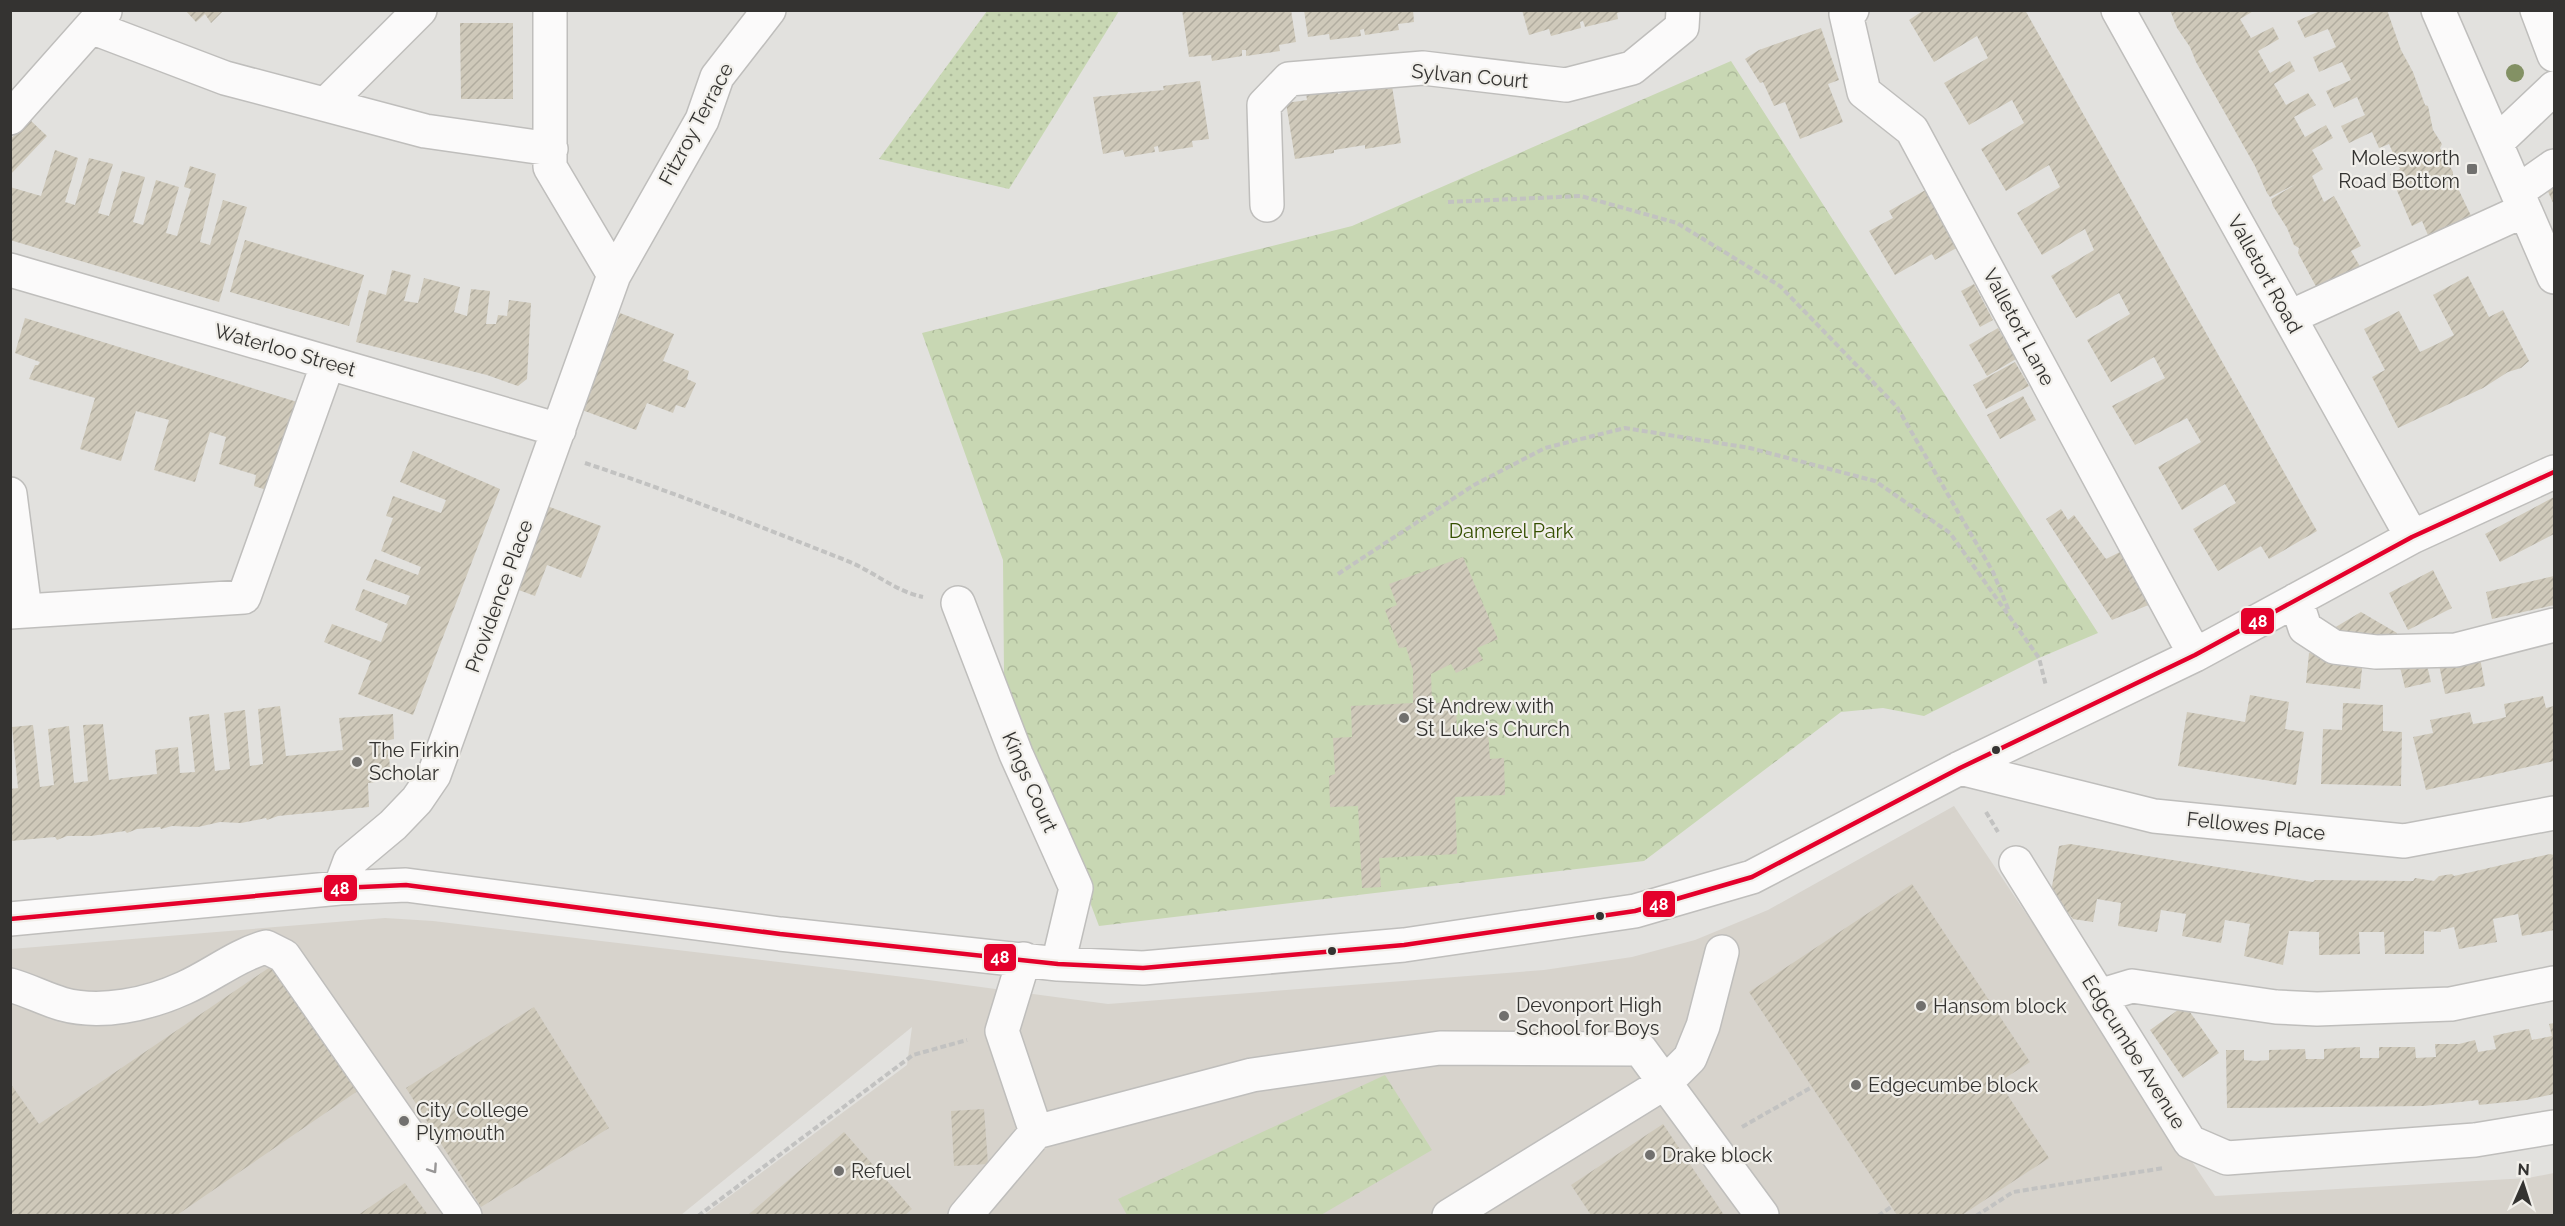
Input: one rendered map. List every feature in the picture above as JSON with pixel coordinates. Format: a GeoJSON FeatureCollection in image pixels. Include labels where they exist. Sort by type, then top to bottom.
{"type":"FeatureCollection","features":[{"type":"Feature","properties":{"kind":"street"},"geometry":{"type":"LineString","coordinates":[[326,104],[420,10]]}},
{"type":"Feature","properties":{"kind":"street"},"geometry":{"type":"LineString","coordinates":[[550,10],[550,167],[614,275]]}},
{"type":"Feature","properties":{"kind":"street","name":"Fitzroy Terrace"},"geometry":{"type":"LineString","coordinates":[[614,275],[702,120],[717,77],[769,10]]}},
{"type":"Feature","properties":{"kind":"street","name":"Sylvan Court"},"geometry":{"type":"LineString","coordinates":[[1267,205],[1264,105],[1289,79],[1423,68],[1566,85],[1632,68],[1682,27],[1683,10]]}},
{"type":"Feature","properties":{"kind":"street","name":"Valletort Lane"},"geometry":{"type":"LineString","coordinates":[[1852,10],[1845,14],[1864,92],[1912,130],[2195,655]]}},
{"type":"Feature","properties":{"kind":"street","name":"Valletort Road"},"geometry":{"type":"LineString","coordinates":[[2118,10],[2412,537]]}},
{"type":"Feature","properties":{"kind":"street"},"geometry":{"type":"LineString","coordinates":[[2438,10],[2554,277]]}},
{"type":"Feature","properties":{"kind":"street"},"geometry":{"type":"LineString","coordinates":[[2537,10],[2554,55]]}},
{"type":"Feature","properties":{"kind":"street"},"geometry":{"type":"LineString","coordinates":[[17,98],[98,19],[225,78],[425,131],[551,149]]}},
{"type":"Feature","properties":{"kind":"street"},"geometry":{"type":"LineString","coordinates":[[2496,143],[2554,88]]}},
{"type":"Feature","properties":{"kind":"street"},"geometry":{"type":"LineString","coordinates":[[2290,317],[2521,201],[2554,166]]}},
{"type":"Feature","properties":{"kind":"street","name":"Waterloo Street"},"geometry":{"type":"LineString","coordinates":[[10,270],[328,363],[555,440]]}},
{"type":"Feature","properties":{"kind":"street","name":"Providence Place"},"geometry":{"type":"LineString","coordinates":[[339,888],[350,861],[393,825],[417,800],[434,775],[614,275]]}},
{"type":"Feature","properties":{"kind":"street"},"geometry":{"type":"LineString","coordinates":[[10,494],[18,611],[244,597],[328,363]]}},
{"type":"Feature","properties":{"kind":"street"},"geometry":{"type":"LineString","coordinates":[[10,919],[339,888],[406,885],[780,934],[1058,964],[1143,968],[1360,949],[1635,911],[1752,877],[1960,768],[2195,655],[2412,537],[2554,472]]}},
{"type":"Feature","properties":{"kind":"street"},"geometry":{"type":"LineString","coordinates":[[2296,600],[2305,628],[2334,647],[2376,652],[2456,650],[2554,625]]}},
{"type":"Feature","properties":{"kind":"street","name":"Kings Court"},"geometry":{"type":"LineString","coordinates":[[958,603],[1017,754],[1076,888],[1058,964]]}},
{"type":"Feature","properties":{"kind":"street","name":"Fellowes Place"},"geometry":{"type":"LineString","coordinates":[[1960,768],[2154,816],[2404,841],[2554,813]]}},
{"type":"Feature","properties":{"kind":"street","name":"Edgcumbe Avenue"},"geometry":{"type":"LineString","coordinates":[[2016,863],[2190,1142],[2227,1158],[2475,1140],[2554,1126]]}},
{"type":"Feature","properties":{"kind":"street"},"geometry":{"type":"LineString","coordinates":[[10,985],[64,1005],[100,1008],[139,1004],[184,988],[243,953],[266,947],[284,956],[465,1215]]}},
{"type":"Feature","properties":{"kind":"street"},"geometry":{"type":"LineString","coordinates":[[1449,1215],[1666,1082],[1690,1058],[1703,1026],[1722,952]]}},
{"type":"Feature","properties":{"kind":"street"},"geometry":{"type":"LineString","coordinates":[[1023,959],[1002,1031],[1036,1132]]}},
{"type":"Feature","properties":{"kind":"street"},"geometry":{"type":"LineString","coordinates":[[2099,996],[2132,986],[2276,1007],[2317,1009],[2451,1004],[2554,983]]}},
{"type":"Feature","properties":{"kind":"street"},"geometry":{"type":"LineString","coordinates":[[965,1215],[1036,1132],[1252,1075],[1440,1048],[1640,1048],[1762,1215]]}},
{"type":"Feature","properties":{"kind":"path"},"geometry":{"type":"LineString","coordinates":[[1448,202],[1581,196],[1677,223],[1780,286],[1897,407],[1993,572],[2012,618]]}},
{"type":"Feature","properties":{"kind":"path"},"geometry":{"type":"LineString","coordinates":[[1338,574],[1474,485],[1545,448],[1625,428],[1750,448],[1875,481],[1950,533],[2039,658],[2055,722]]}},
{"type":"Feature","properties":{"kind":"path"},"geometry":{"type":"LineString","coordinates":[[555,440],[676,493],[867,569],[905,593],[958,603]]}},
{"type":"Feature","properties":{"kind":"path"},"geometry":{"type":"LineString","coordinates":[[698,1215],[913,1055],[1002,1031]]}},
{"type":"Feature","properties":{"kind":"path"},"geometry":{"type":"LineString","coordinates":[[1736,1131],[1812,1087]]}},
{"type":"Feature","properties":{"kind":"path"},"geometry":{"type":"LineString","coordinates":[[1976,1215],[2013,1191],[2227,1158]]}},
{"type":"Feature","properties":{"kind":"path"},"geometry":{"type":"LineString","coordinates":[[1878,1215],[1891,1207]]}},
{"type":"Feature","properties":{"kind":"shaded area","name":"Devonport High School for Boys"},"geometry":{"type":"Polygon","coordinates":[[[1954,806],[2215,1196],[2528,1178],[2554,1173],[2554,1216],[704,1215],[907,1065],[912,1027],[681,1215],[11,1216],[11,949],[385,918],[433,921],[921,979],[1108,1004],[1544,970],[1632,957],[1695,940],[1768,910],[1954,806]]]}},
{"type":"Feature","properties":{"kind":"green space"},"geometry":{"type":"Polygon","coordinates":[[[987,11],[1119,11],[1009,189],[879,159],[987,11]]]}},
{"type":"Feature","properties":{"kind":"green space","name":"Damerel Park"},"geometry":{"type":"Polygon","coordinates":[[[1731,61],[2098,633],[2039,658],[1924,716],[1883,708],[1841,712],[1644,861],[1099,926],[1004,675],[1003,560],[922,333],[1352,226],[1731,61]]]}},
{"type":"Feature","properties":{"kind":"green space"},"geometry":{"type":"Polygon","coordinates":[[[1385,1075],[1432,1150],[1321,1215],[1127,1215],[1118,1199],[1385,1075]]]}},
{"type":"Feature","properties":{"kind":"building"},"geometry":{"type":"Polygon","coordinates":[[[185,10],[224,10],[211,23],[205,14],[196,22],[185,10]]]}},
{"type":"Feature","properties":{"kind":"building"},"geometry":{"type":"Polygon","coordinates":[[[1182,10],[1291,10],[1296,42],[1279,45],[1280,51],[1246,56],[1246,50],[1242,50],[1242,56],[1212,61],[1211,55],[1189,57],[1182,10]]]}},
{"type":"Feature","properties":{"kind":"building"},"geometry":{"type":"Polygon","coordinates":[[[1304,10],[1413,10],[1414,22],[1398,24],[1399,30],[1365,35],[1364,29],[1360,30],[1361,36],[1330,40],[1329,34],[1308,37],[1304,10]]]}},
{"type":"Feature","properties":{"kind":"building"},"geometry":{"type":"Polygon","coordinates":[[[1522,10],[1624,11],[1617,13],[1618,19],[1585,27],[1583,21],[1580,22],[1581,28],[1551,36],[1549,29],[1529,35],[1522,10]]]}},
{"type":"Feature","properties":{"kind":"building"},"geometry":{"type":"Polygon","coordinates":[[[1924,10],[2025,10],[2317,531],[2269,559],[2261,546],[2218,571],[2193,529],[2236,503],[2225,484],[2182,510],[2158,467],[2201,442],[2187,418],[2135,445],[2112,406],[2165,378],[2154,357],[2111,382],[2087,340],[2130,314],[2119,293],[2076,318],[2051,276],[2094,250],[2085,229],[2042,255],[2017,213],[2060,187],[2049,165],[2006,191],[1981,149],[2024,123],[2012,100],[1969,125],[1944,83],[1988,58],[1977,36],[1934,62],[1909,20],[1924,10]]]}},
{"type":"Feature","properties":{"kind":"building"},"geometry":{"type":"Polygon","coordinates":[[[2170,10],[2255,10],[2240,19],[2251,38],[2273,27],[2279,39],[2258,51],[2270,73],[2290,61],[2295,71],[2274,84],[2286,105],[2308,93],[2316,105],[2294,117],[2305,137],[2326,125],[2333,138],[2312,150],[2323,169],[2312,176],[2324,202],[2334,196],[2361,246],[2351,251],[2365,275],[2319,292],[2298,253],[2299,248],[2294,245],[2271,199],[2296,184],[2270,197],[2267,193],[2255,166],[2196,62],[2190,47],[2177,28],[2170,10]]]}},
{"type":"Feature","properties":{"kind":"building"},"geometry":{"type":"Polygon","coordinates":[[[2322,10],[2387,10],[2401,50],[2413,72],[2425,105],[2428,106],[2433,130],[2442,144],[2440,148],[2474,222],[2433,247],[2422,221],[2412,226],[2390,174],[2400,169],[2389,144],[2379,148],[2372,132],[2349,143],[2341,126],[2365,115],[2357,97],[2334,108],[2326,91],[2351,80],[2342,62],[2319,72],[2313,57],[2336,47],[2328,29],[2305,38],[2297,21],[2322,10]]]}},
{"type":"Feature","properties":{"kind":"building"},"geometry":{"type":"Polygon","coordinates":[[[460,23],[513,23],[513,99],[461,99],[460,23]]]}},
{"type":"Feature","properties":{"kind":"building"},"geometry":{"type":"Polygon","coordinates":[[[1821,28],[1839,80],[1828,84],[1843,122],[1800,139],[1785,102],[1774,106],[1763,82],[1760,83],[1745,59],[1759,50],[1821,28]]]}},
{"type":"Feature","properties":{"kind":"building"},"geometry":{"type":"Polygon","coordinates":[[[1200,81],[1209,139],[1192,141],[1193,147],[1159,152],[1158,146],[1154,147],[1155,152],[1125,157],[1123,150],[1103,154],[1093,97],[1164,90],[1163,86],[1200,81]]]}},
{"type":"Feature","properties":{"kind":"building"},"geometry":{"type":"Polygon","coordinates":[[[1392,86],[1401,143],[1365,149],[1365,145],[1295,159],[1286,103],[1307,100],[1306,93],[1337,88],[1338,94],[1342,93],[1341,87],[1392,86]]]}},
{"type":"Feature","properties":{"kind":"building"},"geometry":{"type":"Polygon","coordinates":[[[29,119],[47,136],[10,175],[10,140],[29,119]]]}},
{"type":"Feature","properties":{"kind":"building"},"geometry":{"type":"Polygon","coordinates":[[[55,150],[78,158],[65,202],[75,205],[89,158],[113,164],[98,213],[109,216],[122,171],[145,177],[133,222],[143,225],[156,180],[179,187],[166,233],[177,236],[191,189],[184,187],[190,166],[216,174],[200,242],[210,245],[223,200],[247,207],[219,302],[10,240],[10,187],[41,196],[55,150]]]}},
{"type":"Feature","properties":{"kind":"building"},"geometry":{"type":"Polygon","coordinates":[[[2554,181],[2554,205],[2546,187],[2554,181]]]}},
{"type":"Feature","properties":{"kind":"building"},"geometry":{"type":"Polygon","coordinates":[[[1929,188],[1960,246],[1935,260],[1932,254],[1895,275],[1869,231],[1893,218],[1889,211],[1929,188]]]}},
{"type":"Feature","properties":{"kind":"building"},"geometry":{"type":"Polygon","coordinates":[[[245,240],[364,275],[349,326],[230,292],[245,240]]]}},
{"type":"Feature","properties":{"kind":"building"},"geometry":{"type":"Polygon","coordinates":[[[392,270],[411,275],[404,301],[418,303],[424,278],[460,287],[454,312],[467,316],[471,289],[490,291],[486,324],[496,324],[498,315],[507,316],[509,300],[531,303],[527,379],[518,386],[487,375],[356,342],[369,290],[386,295],[392,270]]]}},
{"type":"Feature","properties":{"kind":"building"},"geometry":{"type":"Polygon","coordinates":[[[2468,276],[2489,317],[2503,310],[2529,361],[2521,368],[2508,372],[2483,388],[2398,428],[2372,377],[2385,370],[2364,329],[2399,311],[2420,352],[2437,344],[2454,335],[2433,295],[2468,276]]]}},
{"type":"Feature","properties":{"kind":"building"},"geometry":{"type":"Polygon","coordinates":[[[1974,284],[1993,320],[1980,327],[1961,291],[1974,284]]]}},
{"type":"Feature","properties":{"kind":"building"},"geometry":{"type":"Polygon","coordinates":[[[620,313],[674,334],[663,361],[689,371],[687,379],[696,383],[685,408],[676,405],[673,413],[647,403],[636,430],[582,410],[620,313]]]}},
{"type":"Feature","properties":{"kind":"building"},"geometry":{"type":"Polygon","coordinates":[[[25,318],[307,405],[279,494],[254,486],[256,475],[219,464],[226,437],[210,432],[195,482],[154,470],[169,420],[136,411],[121,461],[80,449],[95,398],[29,379],[35,365],[40,362],[15,353],[25,318]]]}},
{"type":"Feature","properties":{"kind":"building"},"geometry":{"type":"Polygon","coordinates":[[[1998,328],[2016,359],[1987,376],[1969,345],[1998,328]]]}},
{"type":"Feature","properties":{"kind":"building"},"geometry":{"type":"Polygon","coordinates":[[[2015,362],[2029,386],[1986,409],[1973,385],[2015,362]]]}},
{"type":"Feature","properties":{"kind":"building"},"geometry":{"type":"Polygon","coordinates":[[[2023,396],[2036,420],[2000,439],[1987,415],[2023,396]]]}},
{"type":"Feature","properties":{"kind":"building"},"geometry":{"type":"Polygon","coordinates":[[[413,451],[500,489],[413,715],[358,694],[371,661],[324,642],[332,624],[381,642],[388,624],[355,610],[363,589],[406,605],[410,596],[366,580],[375,559],[418,575],[421,567],[381,551],[393,518],[386,516],[393,496],[441,513],[446,500],[400,482],[413,451]]]}},
{"type":"Feature","properties":{"kind":"building"},"geometry":{"type":"Polygon","coordinates":[[[2554,497],[2554,534],[2500,562],[2485,534],[2554,497]]]}},
{"type":"Feature","properties":{"kind":"building"},"geometry":{"type":"Polygon","coordinates":[[[547,506],[601,526],[581,578],[547,565],[535,596],[516,589],[547,506]]]}},
{"type":"Feature","properties":{"kind":"building"},"geometry":{"type":"Polygon","coordinates":[[[2061,509],[2068,520],[2074,515],[2106,559],[2122,551],[2151,604],[2112,620],[2046,519],[2061,509]]]}},
{"type":"Feature","properties":{"kind":"building","name":"St Andrew with St Luke's Church"},"geometry":{"type":"Polygon","coordinates":[[[1463,557],[1498,639],[1477,648],[1483,660],[1456,673],[1451,664],[1431,674],[1432,703],[1456,702],[1457,732],[1488,730],[1490,759],[1504,758],[1505,795],[1455,797],[1457,854],[1379,858],[1381,887],[1362,888],[1358,806],[1330,807],[1329,776],[1335,774],[1333,738],[1352,737],[1351,706],[1413,703],[1413,671],[1406,647],[1399,648],[1385,610],[1397,605],[1389,584],[1463,557]]]}},
{"type":"Feature","properties":{"kind":"building"},"geometry":{"type":"Polygon","coordinates":[[[2433,570],[2452,608],[2408,630],[2389,593],[2433,570]]]}},
{"type":"Feature","properties":{"kind":"building"},"geometry":{"type":"Polygon","coordinates":[[[2554,576],[2554,605],[2492,619],[2486,592],[2554,576]]]}},
{"type":"Feature","properties":{"kind":"building"},"geometry":{"type":"Polygon","coordinates":[[[2361,612],[2397,633],[2397,640],[2344,638],[2334,628],[2361,612]]]}},
{"type":"Feature","properties":{"kind":"building"},"geometry":{"type":"Polygon","coordinates":[[[2479,652],[2485,686],[2445,694],[2438,660],[2479,652]]]}},
{"type":"Feature","properties":{"kind":"building"},"geometry":{"type":"Polygon","coordinates":[[[2309,653],[2363,659],[2360,689],[2306,683],[2309,653]]]}},
{"type":"Feature","properties":{"kind":"building"},"geometry":{"type":"Polygon","coordinates":[[[2425,657],[2431,682],[2405,688],[2399,663],[2425,657]]]}},
{"type":"Feature","properties":{"kind":"building"},"geometry":{"type":"Polygon","coordinates":[[[2250,695],[2289,702],[2285,729],[2304,732],[2296,785],[2178,766],[2187,712],[2245,722],[2250,695]]]}},
{"type":"Feature","properties":{"kind":"building"},"geometry":{"type":"Polygon","coordinates":[[[2543,696],[2546,708],[2554,706],[2554,761],[2426,790],[2413,737],[2433,733],[2430,720],[2470,712],[2473,724],[2490,721],[2506,717],[2504,704],[2543,696]]]}},
{"type":"Feature","properties":{"kind":"building"},"geometry":{"type":"Polygon","coordinates":[[[2343,703],[2383,705],[2383,731],[2402,732],[2401,786],[2321,784],[2323,729],[2342,730],[2343,703]]]}},
{"type":"Feature","properties":{"kind":"building"},"geometry":{"type":"Polygon","coordinates":[[[280,706],[286,756],[343,750],[339,718],[393,714],[394,739],[381,742],[382,750],[389,750],[390,772],[376,774],[376,782],[368,783],[369,807],[278,816],[267,820],[266,818],[241,823],[220,822],[198,827],[172,826],[161,829],[160,827],[137,829],[127,833],[125,831],[91,836],[67,836],[57,840],[55,837],[10,841],[10,789],[18,788],[12,727],[33,725],[40,787],[54,785],[48,729],[69,726],[74,783],[88,781],[83,725],[103,724],[109,780],[157,774],[155,750],[178,747],[180,773],[195,772],[189,717],[209,714],[215,771],[230,769],[224,713],[245,710],[250,766],[263,764],[258,709],[280,706]]]}},
{"type":"Feature","properties":{"kind":"building"},"geometry":{"type":"Polygon","coordinates":[[[2070,844],[2313,882],[2315,880],[2413,881],[2415,878],[2434,881],[2439,876],[2452,874],[2454,876],[2550,854],[2554,855],[2554,930],[2522,936],[2518,914],[2493,919],[2497,942],[2459,949],[2454,927],[2441,930],[2441,932],[2424,931],[2424,954],[2385,954],[2384,932],[2359,932],[2360,954],[2319,955],[2319,932],[2289,931],[2283,965],[2244,956],[2250,924],[2225,920],[2221,943],[2182,936],[2186,914],[2161,910],[2157,932],[2118,926],[2121,903],[2097,899],[2093,922],[2073,919],[2051,892],[2059,846],[2070,844]]]}},
{"type":"Feature","properties":{"kind":"building"},"geometry":{"type":"Polygon","coordinates":[[[1912,884],[2030,1062],[1999,1082],[2049,1158],[1962,1215],[1897,1215],[1749,992],[1912,884]]]}},
{"type":"Feature","properties":{"kind":"building"},"geometry":{"type":"Polygon","coordinates":[[[273,965],[359,1090],[177,1215],[10,1215],[10,1083],[39,1124],[273,965]]]}},
{"type":"Feature","properties":{"kind":"building"},"geometry":{"type":"Polygon","coordinates":[[[2185,1005],[2219,1053],[2183,1078],[2150,1030],[2185,1005]]]}},
{"type":"Feature","properties":{"kind":"building"},"geometry":{"type":"Polygon","coordinates":[[[534,1007],[609,1128],[481,1207],[406,1088],[534,1007]]]}},
{"type":"Feature","properties":{"kind":"building"},"geometry":{"type":"Polygon","coordinates":[[[2554,1023],[2554,1094],[2526,1100],[2479,1105],[2478,1100],[2424,1106],[2227,1108],[2226,1050],[2244,1050],[2244,1060],[2256,1061],[2269,1060],[2269,1050],[2305,1049],[2306,1059],[2324,1059],[2324,1049],[2360,1047],[2360,1058],[2379,1058],[2379,1047],[2415,1047],[2416,1058],[2436,1057],[2435,1044],[2459,1044],[2475,1040],[2478,1052],[2496,1049],[2493,1036],[2529,1029],[2532,1040],[2552,1036],[2549,1024],[2554,1023]]]}},
{"type":"Feature","properties":{"kind":"building"},"geometry":{"type":"Polygon","coordinates":[[[984,1109],[988,1164],[954,1166],[951,1111],[984,1109]]]}},
{"type":"Feature","properties":{"kind":"building","name":"Drake block"},"geometry":{"type":"Polygon","coordinates":[[[1663,1124],[1724,1215],[1591,1215],[1571,1185],[1663,1124]]]}},
{"type":"Feature","properties":{"kind":"building","name":"Refuel"},"geometry":{"type":"Polygon","coordinates":[[[844,1132],[912,1209],[905,1215],[748,1215],[844,1132]]]}},
{"type":"Feature","properties":{"kind":"building"},"geometry":{"type":"Polygon","coordinates":[[[405,1183],[428,1215],[358,1215],[405,1183]]]}},
{"type":"Feature","properties":{"kind":"transit line","name":"48"},"geometry":{"type":"LineString","coordinates":[[10,919],[340,888],[406,885],[780,934],[1058,964],[1143,968],[1404,945],[1635,911],[1752,877],[1960,768],[2195,655],[2412,537],[2554,472]]}},
{"type":"Feature","properties":{"kind":"place","name":"Molesworth Road Bottom"},"geometry":{"type":"Point","coordinates":[2472,169]}},
{"type":"Feature","properties":{"kind":"place","name":"St Andrew with St Luke's Church"},"geometry":{"type":"Point","coordinates":[1404,718]}},
{"type":"Feature","properties":{"kind":"place","name":"The Firkin Scholar"},"geometry":{"type":"Point","coordinates":[357,762]}},
{"type":"Feature","properties":{"kind":"place","name":"Hansom block"},"geometry":{"type":"Point","coordinates":[1921,1006]}},
{"type":"Feature","properties":{"kind":"place","name":"Devonport High School for Boys"},"geometry":{"type":"Point","coordinates":[1504,1016]}},
{"type":"Feature","properties":{"kind":"place","name":"Edgecumbe block"},"geometry":{"type":"Point","coordinates":[1856,1085]}},
{"type":"Feature","properties":{"kind":"place","name":"City College Plymouth"},"geometry":{"type":"Point","coordinates":[404,1121]}},
{"type":"Feature","properties":{"kind":"place","name":"Drake block"},"geometry":{"type":"Point","coordinates":[1650,1155]}},
{"type":"Feature","properties":{"kind":"place","name":"Refuel"},"geometry":{"type":"Point","coordinates":[839,1171]}}]}
